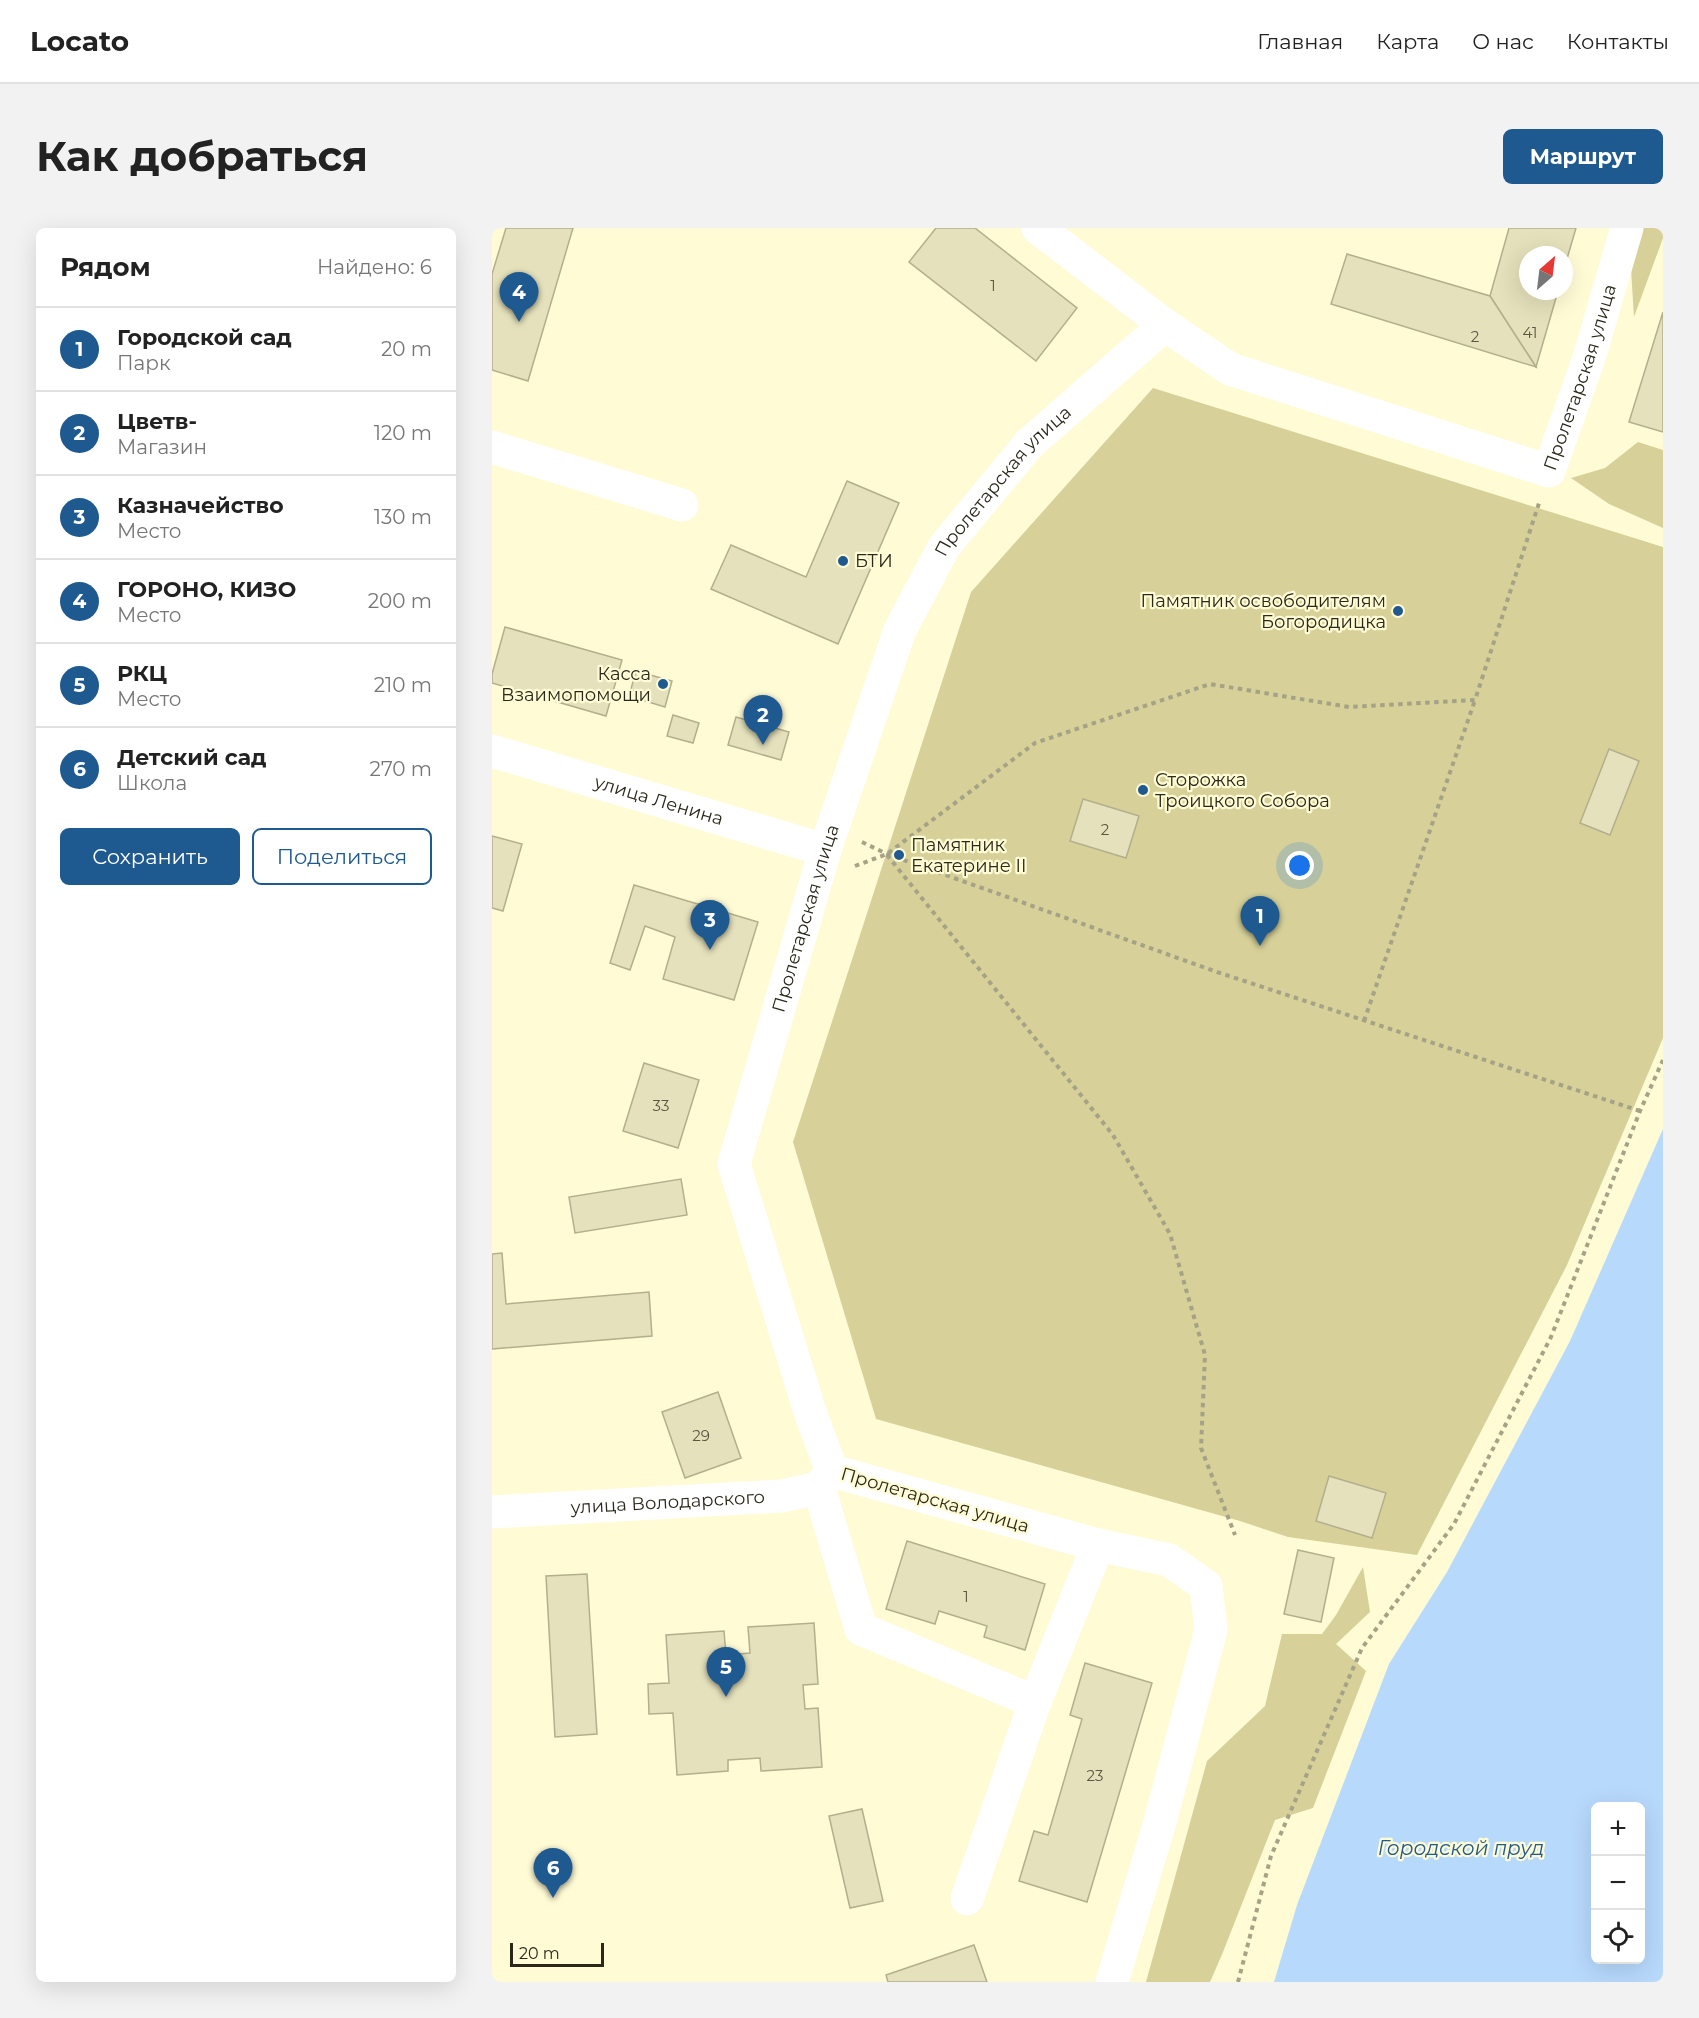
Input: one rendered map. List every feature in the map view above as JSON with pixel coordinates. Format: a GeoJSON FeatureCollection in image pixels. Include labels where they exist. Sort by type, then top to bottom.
{"type":"FeatureCollection","features":[{"type":"Feature","properties":{"kind":"street"},"geometry":{"type":"LineString","coordinates":[[1038,228],[1165,325]]}},
{"type":"Feature","properties":{"kind":"street","name":"Пролетарская улица"},"geometry":{"type":"LineString","coordinates":[[1112,1982],[1160,1822],[1211,1630],[1206,1586],[1169,1560],[825,1479],[811,1416],[734,1164],[825,850],[900,630],[944,547],[1029,444],[1165,325],[1230,369],[1549,471],[1590,355],[1627,228]]}},
{"type":"Feature","properties":{"kind":"street"},"geometry":{"type":"LineString","coordinates":[[492,447],[682,506]]}},
{"type":"Feature","properties":{"kind":"street","name":"улица Ленина"},"geometry":{"type":"LineString","coordinates":[[492,751],[825,850]]}},
{"type":"Feature","properties":{"kind":"street"},"geometry":{"type":"LineString","coordinates":[[825,1479],[861,1629],[1035,1702]]}},
{"type":"Feature","properties":{"kind":"street","name":"улица Володарского"},"geometry":{"type":"LineString","coordinates":[[492,1512],[782,1496],[825,1479]]}},
{"type":"Feature","properties":{"kind":"street"},"geometry":{"type":"LineString","coordinates":[[967,1899],[1035,1702],[1098,1545]]}},
{"type":"Feature","properties":{"kind":"path"},"geometry":{"type":"LineString","coordinates":[[1364,1021],[1475,700],[1549,471]]}},
{"type":"Feature","properties":{"kind":"path"},"geometry":{"type":"LineString","coordinates":[[886,854],[1035,743],[1210,684],[1348,707],[1475,700]]}},
{"type":"Feature","properties":{"kind":"path"},"geometry":{"type":"LineString","coordinates":[[886,854],[1217,972],[1640,1111]]}},
{"type":"Feature","properties":{"kind":"path"},"geometry":{"type":"LineString","coordinates":[[886,854],[1113,1135],[1170,1234],[1205,1355],[1201,1448],[1235,1535]]}},
{"type":"Feature","properties":{"kind":"path"},"geometry":{"type":"LineString","coordinates":[[1238,1982],[1271,1856],[1362,1648],[1454,1524],[1551,1337],[1640,1111],[1663,1060]]}},
{"type":"Feature","properties":{"kind":"shaded area"},"geometry":{"type":"Polygon","coordinates":[[[1638,228],[1663,228],[1663,238],[1634,317],[1630,253],[1638,228]]]}},
{"type":"Feature","properties":{"kind":"shaded area"},"geometry":{"type":"Polygon","coordinates":[[[1153,388],[1663,547],[1663,1038],[1567,1265],[1417,1555],[1288,1537],[1240,1521],[876,1419],[793,1142],[971,592],[1153,388]]]}},
{"type":"Feature","properties":{"kind":"shaded area"},"geometry":{"type":"Polygon","coordinates":[[[1638,442],[1663,450],[1663,528],[1609,504],[1571,478],[1605,468],[1638,442]]]}},
{"type":"Feature","properties":{"kind":"shaded area"},"geometry":{"type":"Polygon","coordinates":[[[1363,1567],[1370,1612],[1336,1644],[1366,1671],[1313,1808],[1275,1820],[1210,1982],[1146,1982],[1207,1761],[1265,1706],[1282,1634],[1322,1634],[1336,1615],[1363,1567]]]}},
{"type":"Feature","properties":{"kind":"water","name":"Городской пруд"},"geometry":{"type":"Polygon","coordinates":[[[1663,1129],[1663,1982],[1274,1982],[1297,1905],[1389,1664],[1447,1572],[1570,1341],[1663,1129]]]}},
{"type":"Feature","properties":{"kind":"building"},"geometry":{"type":"Polygon","coordinates":[[[506,228],[573,228],[528,381],[492,370],[492,274],[506,228]]]}},
{"type":"Feature","properties":{"kind":"building"},"geometry":{"type":"Polygon","coordinates":[[[936,228],[975,228],[1077,308],[1036,361],[909,262],[936,228]]]}},
{"type":"Feature","properties":{"kind":"building"},"geometry":{"type":"Polygon","coordinates":[[[1509,228],[1576,228],[1571,246],[1519,246],[1519,300],[1555,300],[1536,367],[1490,296],[1509,228]]]}},
{"type":"Feature","properties":{"kind":"building"},"geometry":{"type":"Polygon","coordinates":[[[1347,254],[1490,296],[1536,367],[1331,304],[1347,254]]]}},
{"type":"Feature","properties":{"kind":"building"},"geometry":{"type":"Polygon","coordinates":[[[1663,312],[1663,432],[1629,422],[1663,312]]]}},
{"type":"Feature","properties":{"kind":"building","name":"БТИ"},"geometry":{"type":"Polygon","coordinates":[[[847,481],[899,503],[838,644],[711,589],[731,545],[806,577],[847,481]]]}},
{"type":"Feature","properties":{"kind":"building"},"geometry":{"type":"Polygon","coordinates":[[[505,627],[622,660],[606,716],[492,683],[492,674],[505,627]]]}},
{"type":"Feature","properties":{"kind":"building"},"geometry":{"type":"Polygon","coordinates":[[[636,671],[672,681],[665,707],[629,696],[636,671]]]}},
{"type":"Feature","properties":{"kind":"building"},"geometry":{"type":"Polygon","coordinates":[[[673,715],[699,723],[693,743],[667,736],[673,715]]]}},
{"type":"Feature","properties":{"kind":"building"},"geometry":{"type":"Polygon","coordinates":[[[736,717],[789,732],[781,760],[728,745],[736,717]]]}},
{"type":"Feature","properties":{"kind":"building"},"geometry":{"type":"Polygon","coordinates":[[[1609,749],[1639,761],[1610,835],[1580,823],[1609,749]]]}},
{"type":"Feature","properties":{"kind":"building"},"geometry":{"type":"Polygon","coordinates":[[[1083,799],[1139,816],[1126,858],[1070,841],[1083,799]]]}},
{"type":"Feature","properties":{"kind":"building"},"geometry":{"type":"Polygon","coordinates":[[[492,836],[522,844],[503,911],[492,908],[492,836]]]}},
{"type":"Feature","properties":{"kind":"building"},"geometry":{"type":"Polygon","coordinates":[[[634,885],[758,922],[734,1000],[663,979],[675,937],[645,926],[630,970],[610,963],[634,885]]]}},
{"type":"Feature","properties":{"kind":"building"},"geometry":{"type":"Polygon","coordinates":[[[644,1063],[699,1080],[678,1148],[623,1131],[644,1063]]]}},
{"type":"Feature","properties":{"kind":"building"},"geometry":{"type":"Polygon","coordinates":[[[681,1179],[687,1215],[575,1233],[569,1197],[681,1179]]]}},
{"type":"Feature","properties":{"kind":"building"},"geometry":{"type":"Polygon","coordinates":[[[502,1253],[506,1304],[649,1292],[652,1336],[492,1349],[492,1254],[502,1253]]]}},
{"type":"Feature","properties":{"kind":"building"},"geometry":{"type":"Polygon","coordinates":[[[718,1392],[741,1458],[685,1478],[662,1412],[718,1392]]]}},
{"type":"Feature","properties":{"kind":"building"},"geometry":{"type":"Polygon","coordinates":[[[1329,1476],[1386,1493],[1372,1538],[1316,1521],[1329,1476]]]}},
{"type":"Feature","properties":{"kind":"building"},"geometry":{"type":"Polygon","coordinates":[[[907,1541],[1045,1584],[1025,1650],[984,1637],[987,1626],[939,1611],[935,1624],[886,1609],[907,1541]]]}},
{"type":"Feature","properties":{"kind":"building"},"geometry":{"type":"Polygon","coordinates":[[[1298,1550],[1334,1558],[1321,1622],[1284,1614],[1298,1550]]]}},
{"type":"Feature","properties":{"kind":"building"},"geometry":{"type":"Polygon","coordinates":[[[587,1574],[597,1734],[555,1737],[546,1576],[587,1574]]]}},
{"type":"Feature","properties":{"kind":"building"},"geometry":{"type":"Polygon","coordinates":[[[814,1623],[818,1684],[803,1685],[805,1709],[818,1708],[822,1767],[761,1771],[760,1758],[728,1760],[728,1771],[677,1775],[673,1713],[649,1714],[648,1684],[669,1683],[666,1635],[724,1631],[726,1655],[750,1653],[748,1627],[814,1623]]]}},
{"type":"Feature","properties":{"kind":"building"},"geometry":{"type":"Polygon","coordinates":[[[1085,1663],[1152,1683],[1087,1902],[1019,1881],[1034,1831],[1048,1835],[1082,1719],[1070,1715],[1085,1663]]]}},
{"type":"Feature","properties":{"kind":"building"},"geometry":{"type":"Polygon","coordinates":[[[862,1809],[883,1901],[850,1908],[829,1816],[862,1809]]]}},
{"type":"Feature","properties":{"kind":"building"},"geometry":{"type":"Polygon","coordinates":[[[974,1945],[987,1982],[888,1982],[886,1975],[974,1945]]]}},
{"type":"Feature","properties":{"kind":"place","name":"ГОРОНО, КИЗО"},"geometry":{"type":"Point","coordinates":[519,322]}},
{"type":"Feature","properties":{"kind":"place","name":"БТИ"},"geometry":{"type":"Point","coordinates":[843,561]}},
{"type":"Feature","properties":{"kind":"place","name":"Памятник освободителям Богородицка"},"geometry":{"type":"Point","coordinates":[1398,611]}},
{"type":"Feature","properties":{"kind":"place","name":"Касса Взаимопомощи"},"geometry":{"type":"Point","coordinates":[663,684]}},
{"type":"Feature","properties":{"kind":"place","name":"Цветв-"},"geometry":{"type":"Point","coordinates":[763,745]}},
{"type":"Feature","properties":{"kind":"place","name":"Сторожка Троицкого Собора"},"geometry":{"type":"Point","coordinates":[1143,790]}},
{"type":"Feature","properties":{"kind":"place","name":"Памятник Екатерине II"},"geometry":{"type":"Point","coordinates":[899,855]}},
{"type":"Feature","properties":{"kind":"place","name":"Городской сад"},"geometry":{"type":"Point","coordinates":[1260,946]}},
{"type":"Feature","properties":{"kind":"place","name":"Казначейство"},"geometry":{"type":"Point","coordinates":[710,950]}},
{"type":"Feature","properties":{"kind":"place","name":"РКЦ"},"geometry":{"type":"Point","coordinates":[726,1697]}},
{"type":"Feature","properties":{"kind":"place","name":"Детский сад"},"geometry":{"type":"Point","coordinates":[553,1898]}}]}
